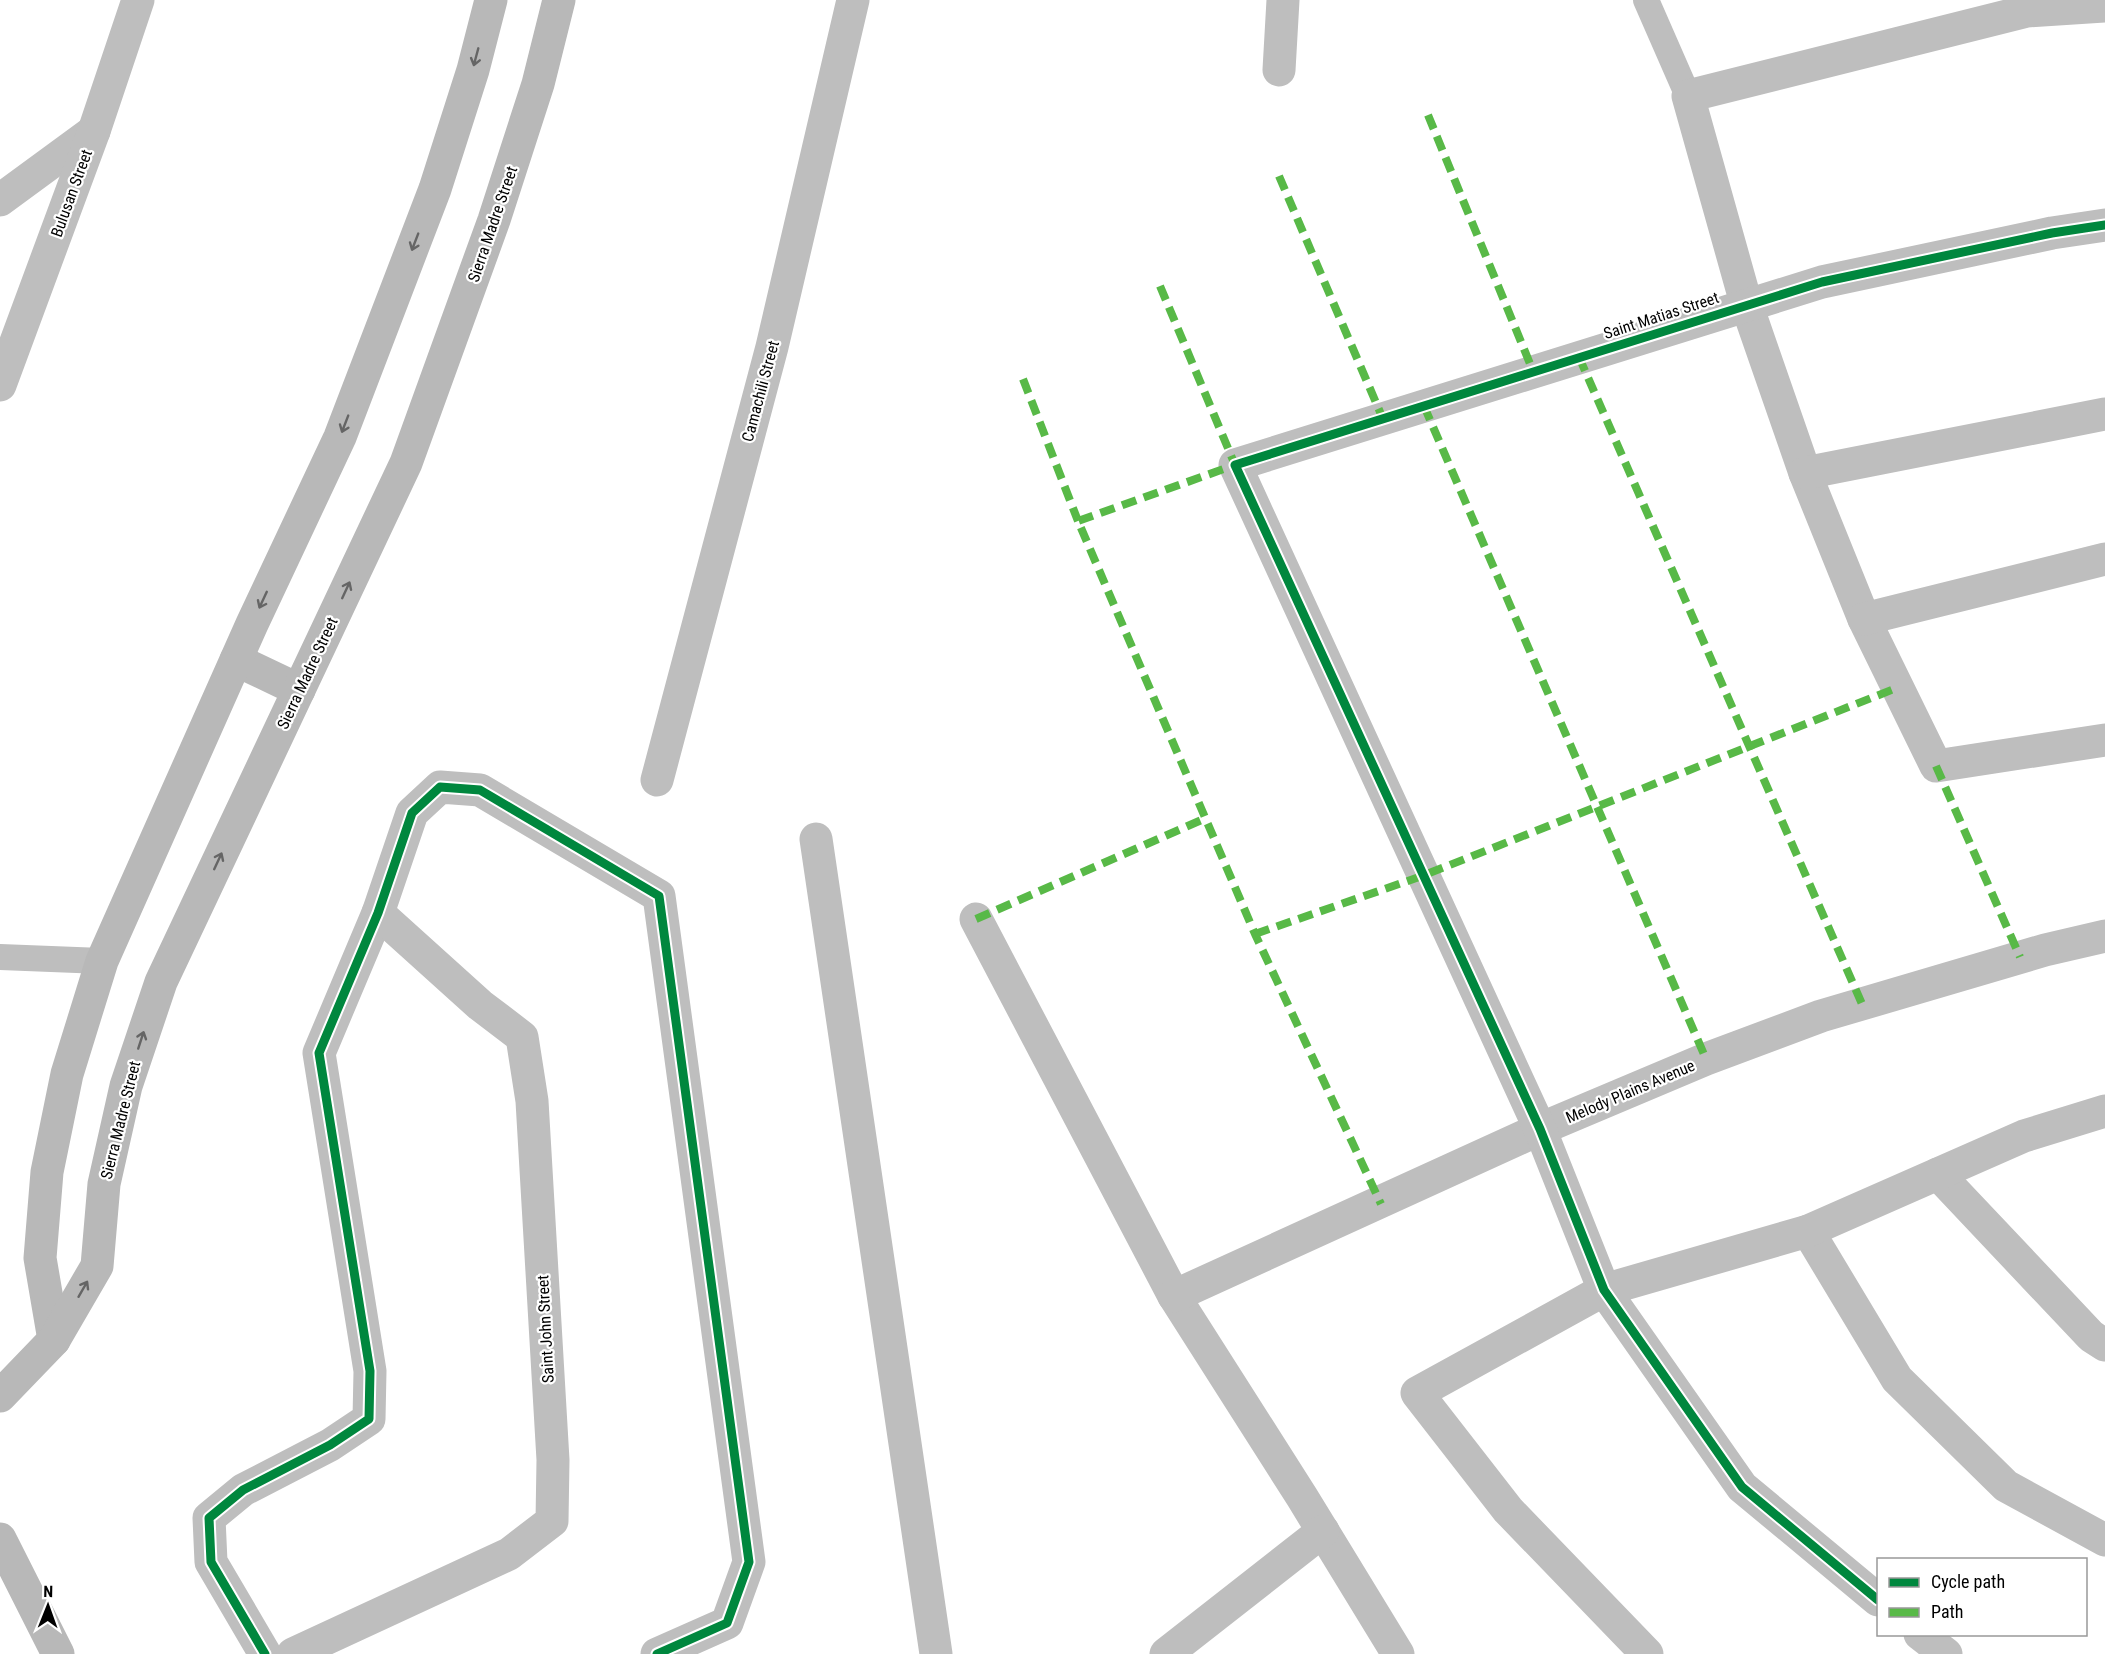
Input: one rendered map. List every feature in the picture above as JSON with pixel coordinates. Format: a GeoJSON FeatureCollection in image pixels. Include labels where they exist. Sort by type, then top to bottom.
{"type":"FeatureCollection","features":[{"type":"Feature","properties":{"kind":"main road"},"geometry":{"type":"LineString","coordinates":[[54,1340],[39,1258],[47,1172],[67,1074],[102,961],[236,660],[340,437],[435,189],[473,70],[491,0]]}},
{"type":"Feature","properties":{"kind":"main road","name":"Sierra Madre Street"},"geometry":{"type":"LineString","coordinates":[[0,1396],[54,1340],[97,1266],[104,1184],[126,1086],[160,982],[406,463],[498,208],[538,84],[559,0]]}},
{"type":"Feature","properties":{"kind":"main road"},"geometry":{"type":"LineString","coordinates":[[236,660],[299,690]]}},
{"type":"Feature","properties":{"kind":"main road"},"geometry":{"type":"LineString","coordinates":[[0,1539],[58,1654]]}},
{"type":"Feature","properties":{"kind":"street","name":"Bulusan Street"},"geometry":{"type":"LineString","coordinates":[[0,385],[94,131],[138,0]]}},
{"type":"Feature","properties":{"kind":"street","name":"Camachili Street"},"geometry":{"type":"LineString","coordinates":[[657,780],[772,347],[853,0]]}},
{"type":"Feature","properties":{"kind":"street"},"geometry":{"type":"LineString","coordinates":[[1279,70],[1282,0]]}},
{"type":"Feature","properties":{"kind":"street"},"geometry":{"type":"LineString","coordinates":[[2105,6],[2027,10],[1688,96],[1746,303],[1805,473],[1864,620],[1936,766],[2105,740]]}},
{"type":"Feature","properties":{"kind":"street"},"geometry":{"type":"LineString","coordinates":[[0,200],[94,131]]}},
{"type":"Feature","properties":{"kind":"street","name":"Saint Matias Street"},"geometry":{"type":"LineString","coordinates":[[1540,1129],[1235,465],[1746,303],[1822,282],[2052,233],[2105,225]]}},
{"type":"Feature","properties":{"kind":"street"},"geometry":{"type":"LineString","coordinates":[[1805,473],[2105,414]]}},
{"type":"Feature","properties":{"kind":"street"},"geometry":{"type":"LineString","coordinates":[[1864,620],[2105,559]]}},
{"type":"Feature","properties":{"kind":"street"},"geometry":{"type":"LineString","coordinates":[[265,1654],[210,1562],[209,1518],[243,1490],[330,1445],[369,1419],[370,1371],[319,1053],[378,913],[411,813],[440,787],[480,790],[659,896],[749,1562],[727,1623],[657,1654]]}},
{"type":"Feature","properties":{"kind":"street"},"geometry":{"type":"LineString","coordinates":[[816,838],[936,1654]]}},
{"type":"Feature","properties":{"kind":"street","name":"Saint John Street"},"geometry":{"type":"LineString","coordinates":[[293,1654],[509,1554],[552,1521],[553,1461],[532,1101],[522,1037],[480,1005],[378,913]]}},
{"type":"Feature","properties":{"kind":"street"},"geometry":{"type":"LineString","coordinates":[[976,919],[1174,1296],[1398,1654]]}},
{"type":"Feature","properties":{"kind":"street","name":"Melody Plains Avenue"},"geometry":{"type":"LineString","coordinates":[[1174,1296],[1540,1129],[1706,1059],[1821,1016],[2045,950],[2105,936]]}},
{"type":"Feature","properties":{"kind":"street"},"geometry":{"type":"LineString","coordinates":[[1647,1654],[1508,1510],[1417,1393],[1604,1290],[1808,1231],[2024,1136],[2105,1111]]}},
{"type":"Feature","properties":{"kind":"street"},"geometry":{"type":"LineString","coordinates":[[1540,1129],[1604,1290],[1742,1487],[1877,1599]]}},
{"type":"Feature","properties":{"kind":"street"},"geometry":{"type":"LineString","coordinates":[[1938,1174],[2091,1336],[2105,1345]]}},
{"type":"Feature","properties":{"kind":"street"},"geometry":{"type":"LineString","coordinates":[[1808,1231],[1897,1379],[2006,1486],[2105,1540]]}},
{"type":"Feature","properties":{"kind":"street"},"geometry":{"type":"LineString","coordinates":[[1169,1653],[1323,1531]]}},
{"type":"Feature","properties":{"kind":"street"},"geometry":{"type":"LineString","coordinates":[[1921,1636],[1946,1654]]}},
{"type":"Feature","properties":{"kind":"lane"},"geometry":{"type":"LineString","coordinates":[[1646,0],[1688,96]]}},
{"type":"Feature","properties":{"kind":"lane"},"geometry":{"type":"LineString","coordinates":[[0,957],[102,961]]}},
{"type":"Feature","properties":{"kind":"marked path"},"geometry":{"type":"LineString","coordinates":[[1428,115],[1533,371]]}},
{"type":"Feature","properties":{"kind":"marked path"},"geometry":{"type":"LineString","coordinates":[[1279,176],[1383,419]]}},
{"type":"Feature","properties":{"kind":"marked path"},"geometry":{"type":"LineString","coordinates":[[1160,286],[1235,465],[1078,521],[1255,934],[1381,1204]]}},
{"type":"Feature","properties":{"kind":"marked path"},"geometry":{"type":"LineString","coordinates":[[1579,357],[1862,1004]]}},
{"type":"Feature","properties":{"kind":"marked path"},"geometry":{"type":"LineString","coordinates":[[1023,379],[1078,521]]}},
{"type":"Feature","properties":{"kind":"marked path"},"geometry":{"type":"LineString","coordinates":[[1424,406],[1706,1059]]}},
{"type":"Feature","properties":{"kind":"marked path"},"geometry":{"type":"LineString","coordinates":[[1255,934],[1422,876],[1899,687]]}},
{"type":"Feature","properties":{"kind":"marked path"},"geometry":{"type":"LineString","coordinates":[[1936,766],[2020,957]]}},
{"type":"Feature","properties":{"kind":"marked path"},"geometry":{"type":"LineString","coordinates":[[976,919],[1206,818]]}},
{"type":"Feature","properties":{"kind":"cycle path"},"geometry":{"type":"LineString","coordinates":[[1877,1599],[1742,1487],[1604,1290],[1540,1129],[1235,465],[1822,282],[2052,233],[2105,225]]}},
{"type":"Feature","properties":{"kind":"cycle path"},"geometry":{"type":"LineString","coordinates":[[265,1654],[211,1562],[209,1518],[243,1490],[330,1445],[369,1419],[370,1371],[319,1053],[378,913],[412,813],[440,787],[480,790],[659,896],[749,1562],[727,1623],[657,1654]]}}]}
